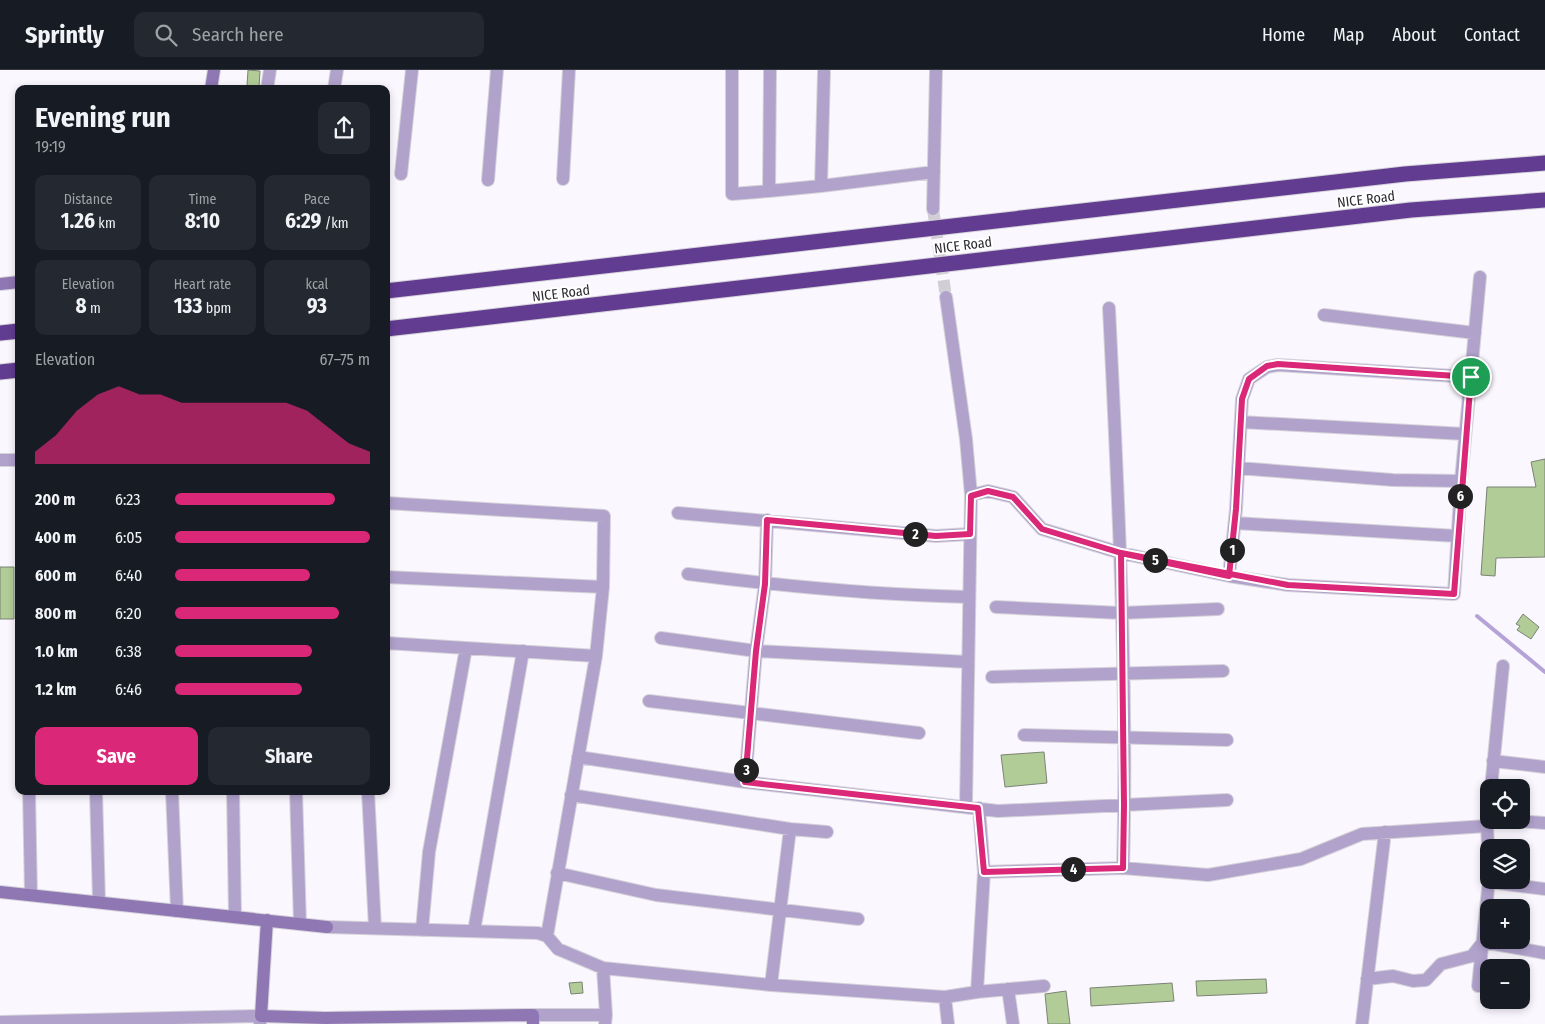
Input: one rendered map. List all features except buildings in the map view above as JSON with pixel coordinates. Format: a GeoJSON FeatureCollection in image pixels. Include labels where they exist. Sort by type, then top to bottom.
{"type":"FeatureCollection","features":[{"type":"Feature","properties":{"kind":"highway","name":"NICE Road"},"geometry":{"type":"LineString","coordinates":[[390,291],[1405,174],[1545,163]]}},
{"type":"Feature","properties":{"kind":"highway","name":"NICE Road"},"geometry":{"type":"LineString","coordinates":[[390,329],[1411,210],[1545,200]]}},
{"type":"Feature","properties":{"kind":"highway"},"geometry":{"type":"LineString","coordinates":[[0,333],[15,331]]}},
{"type":"Feature","properties":{"kind":"highway"},"geometry":{"type":"LineString","coordinates":[[0,372],[15,370]]}},
{"type":"Feature","properties":{"kind":"street"},"geometry":{"type":"LineString","coordinates":[[212,85],[214,70]]}},
{"type":"Feature","properties":{"kind":"street"},"geometry":{"type":"LineString","coordinates":[[268,85],[270,70]]}},
{"type":"Feature","properties":{"kind":"street"},"geometry":{"type":"LineString","coordinates":[[334,85],[336,70]]}},
{"type":"Feature","properties":{"kind":"street"},"geometry":{"type":"LineString","coordinates":[[401,174],[412,70]]}},
{"type":"Feature","properties":{"kind":"street"},"geometry":{"type":"LineString","coordinates":[[488,180],[497,70]]}},
{"type":"Feature","properties":{"kind":"street"},"geometry":{"type":"LineString","coordinates":[[563,179],[569,70]]}},
{"type":"Feature","properties":{"kind":"street"},"geometry":{"type":"LineString","coordinates":[[732,70],[732,194],[821,186],[934,172]]}},
{"type":"Feature","properties":{"kind":"street"},"geometry":{"type":"LineString","coordinates":[[770,70],[770,191]]}},
{"type":"Feature","properties":{"kind":"street"},"geometry":{"type":"LineString","coordinates":[[932,209],[936,70]]}},
{"type":"Feature","properties":{"kind":"street"},"geometry":{"type":"LineString","coordinates":[[821,186],[824,72]]}},
{"type":"Feature","properties":{"kind":"street"},"geometry":{"type":"LineString","coordinates":[[971,496],[988,491],[1013,497],[1042,529],[1121,553],[1229,576],[1288,585],[1454,594],[1461,482],[1480,278]]}},
{"type":"Feature","properties":{"kind":"street"},"geometry":{"type":"LineString","coordinates":[[0,284],[15,282]]}},
{"type":"Feature","properties":{"kind":"street"},"geometry":{"type":"LineString","coordinates":[[946,297],[966,439],[971,496],[966,806]]}},
{"type":"Feature","properties":{"kind":"street"},"geometry":{"type":"LineString","coordinates":[[1110,308],[1121,553],[1124,736],[1123,868]]}},
{"type":"Feature","properties":{"kind":"street"},"geometry":{"type":"LineString","coordinates":[[1324,315],[1475,333]]}},
{"type":"Feature","properties":{"kind":"street"},"geometry":{"type":"LineString","coordinates":[[1229,576],[1235,523],[1242,399],[1249,379],[1267,366],[1278,364],[1471,377]]}},
{"type":"Feature","properties":{"kind":"street"},"geometry":{"type":"LineString","coordinates":[[1241,422],[1466,434]]}},
{"type":"Feature","properties":{"kind":"street"},"geometry":{"type":"LineString","coordinates":[[0,460],[15,460]]}},
{"type":"Feature","properties":{"kind":"street"},"geometry":{"type":"LineString","coordinates":[[1238,468],[1393,480],[1461,482]]}},
{"type":"Feature","properties":{"kind":"street"},"geometry":{"type":"LineString","coordinates":[[390,503],[604,516],[603,586],[596,656],[547,936]]}},
{"type":"Feature","properties":{"kind":"street"},"geometry":{"type":"LineString","coordinates":[[678,513],[936,536],[970,534]]}},
{"type":"Feature","properties":{"kind":"street"},"geometry":{"type":"LineString","coordinates":[[745,782],[756,651],[765,584],[767,520]]}},
{"type":"Feature","properties":{"kind":"street"},"geometry":{"type":"LineString","coordinates":[[1235,523],[1458,536]]}},
{"type":"Feature","properties":{"kind":"street"},"geometry":{"type":"LineString","coordinates":[[688,574],[765,584],[918,596],[969,597]]}},
{"type":"Feature","properties":{"kind":"street"},"geometry":{"type":"LineString","coordinates":[[390,577],[603,586]]}},
{"type":"Feature","properties":{"kind":"street"},"geometry":{"type":"LineString","coordinates":[[996,607],[1122,613],[1218,609]]}},
{"type":"Feature","properties":{"kind":"street"},"geometry":{"type":"LineString","coordinates":[[661,638],[756,651],[968,662]]}},
{"type":"Feature","properties":{"kind":"street"},"geometry":{"type":"LineString","coordinates":[[390,643],[596,656]]}},
{"type":"Feature","properties":{"kind":"street"},"geometry":{"type":"LineString","coordinates":[[422,930],[429,852],[466,648]]}},
{"type":"Feature","properties":{"kind":"street"},"geometry":{"type":"LineString","coordinates":[[474,932],[524,651]]}},
{"type":"Feature","properties":{"kind":"street"},"geometry":{"type":"LineString","coordinates":[[1492,779],[1503,666]]}},
{"type":"Feature","properties":{"kind":"street"},"geometry":{"type":"LineString","coordinates":[[992,678],[1223,671]]}},
{"type":"Feature","properties":{"kind":"street"},"geometry":{"type":"LineString","coordinates":[[649,701],[919,733]]}},
{"type":"Feature","properties":{"kind":"street"},"geometry":{"type":"LineString","coordinates":[[1024,735],[1227,740]]}},
{"type":"Feature","properties":{"kind":"street"},"geometry":{"type":"LineString","coordinates":[[578,757],[745,782],[998,811],[1227,800]]}},
{"type":"Feature","properties":{"kind":"street"},"geometry":{"type":"LineString","coordinates":[[1493,761],[1545,767]]}},
{"type":"Feature","properties":{"kind":"street"},"geometry":{"type":"LineString","coordinates":[[29,795],[31,895]]}},
{"type":"Feature","properties":{"kind":"street"},"geometry":{"type":"LineString","coordinates":[[96,795],[99,902]]}},
{"type":"Feature","properties":{"kind":"street"},"geometry":{"type":"LineString","coordinates":[[172,795],[177,911]]}},
{"type":"Feature","properties":{"kind":"street"},"geometry":{"type":"LineString","coordinates":[[233,795],[236,917]]}},
{"type":"Feature","properties":{"kind":"street"},"geometry":{"type":"LineString","coordinates":[[296,795],[300,924]]}},
{"type":"Feature","properties":{"kind":"street"},"geometry":{"type":"LineString","coordinates":[[368,795],[374,928]]}},
{"type":"Feature","properties":{"kind":"street"},"geometry":{"type":"LineString","coordinates":[[571,795],[790,829],[827,832]]}},
{"type":"Feature","properties":{"kind":"street"},"geometry":{"type":"LineString","coordinates":[[977,992],[984,872],[978,808]]}},
{"type":"Feature","properties":{"kind":"street"},"geometry":{"type":"LineString","coordinates":[[984,872],[1123,868],[1208,875],[1301,859],[1362,834],[1480,819]]}},
{"type":"Feature","properties":{"kind":"street"},"geometry":{"type":"LineString","coordinates":[[1530,822],[1545,823]]}},
{"type":"Feature","properties":{"kind":"street"},"geometry":{"type":"LineString","coordinates":[[771,985],[790,829]]}},
{"type":"Feature","properties":{"kind":"street"},"geometry":{"type":"LineString","coordinates":[[1362,1024],[1385,832]]}},
{"type":"Feature","properties":{"kind":"street"},"geometry":{"type":"LineString","coordinates":[[557,873],[656,895],[858,919]]}},
{"type":"Feature","properties":{"kind":"street"},"geometry":{"type":"LineString","coordinates":[[1530,887],[1545,889]]}},
{"type":"Feature","properties":{"kind":"street"},"geometry":{"type":"LineString","coordinates":[[0,892],[327,927],[538,933],[547,936],[558,949],[603,968],[771,985],[945,997],[1044,986]]}},
{"type":"Feature","properties":{"kind":"street"},"geometry":{"type":"LineString","coordinates":[[260,1020],[267,920]]}},
{"type":"Feature","properties":{"kind":"street"},"geometry":{"type":"LineString","coordinates":[[1368,979],[1394,976],[1413,981],[1426,980],[1441,964],[1472,956],[1480,946]]}},
{"type":"Feature","properties":{"kind":"street"},"geometry":{"type":"LineString","coordinates":[[1478,986],[1482,949]]}},
{"type":"Feature","properties":{"kind":"street"},"geometry":{"type":"LineString","coordinates":[[1522,949],[1545,953]]}},
{"type":"Feature","properties":{"kind":"street"},"geometry":{"type":"LineString","coordinates":[[0,1022],[606,1019],[603,968]]}},
{"type":"Feature","properties":{"kind":"street"},"geometry":{"type":"LineString","coordinates":[[1008,989],[1013,1024]]}},
{"type":"Feature","properties":{"kind":"street"},"geometry":{"type":"LineString","coordinates":[[945,997],[948,1024]]}},
{"type":"Feature","properties":{"kind":"waterway"},"geometry":{"type":"LineString","coordinates":[[1477,616],[1545,672]]}},
{"type":"Feature","properties":{"kind":"tunnel"},"geometry":{"type":"LineString","coordinates":[[933,209],[946,297]]}},
{"type":"Feature","properties":{"kind":"route"},"geometry":{"type":"LineString","coordinates":[[1471,377],[1278,364],[1267,366],[1249,379],[1242,399],[1236,509],[1229,576],[1121,553],[1042,529],[1013,497],[988,491],[971,496],[970,534],[936,536],[767,520],[765,584],[756,651],[745,782],[978,808],[984,872],[1123,868],[1121,553],[1175,564],[1229,576],[1288,585],[1454,594],[1461,482],[1471,377]]}}]}
